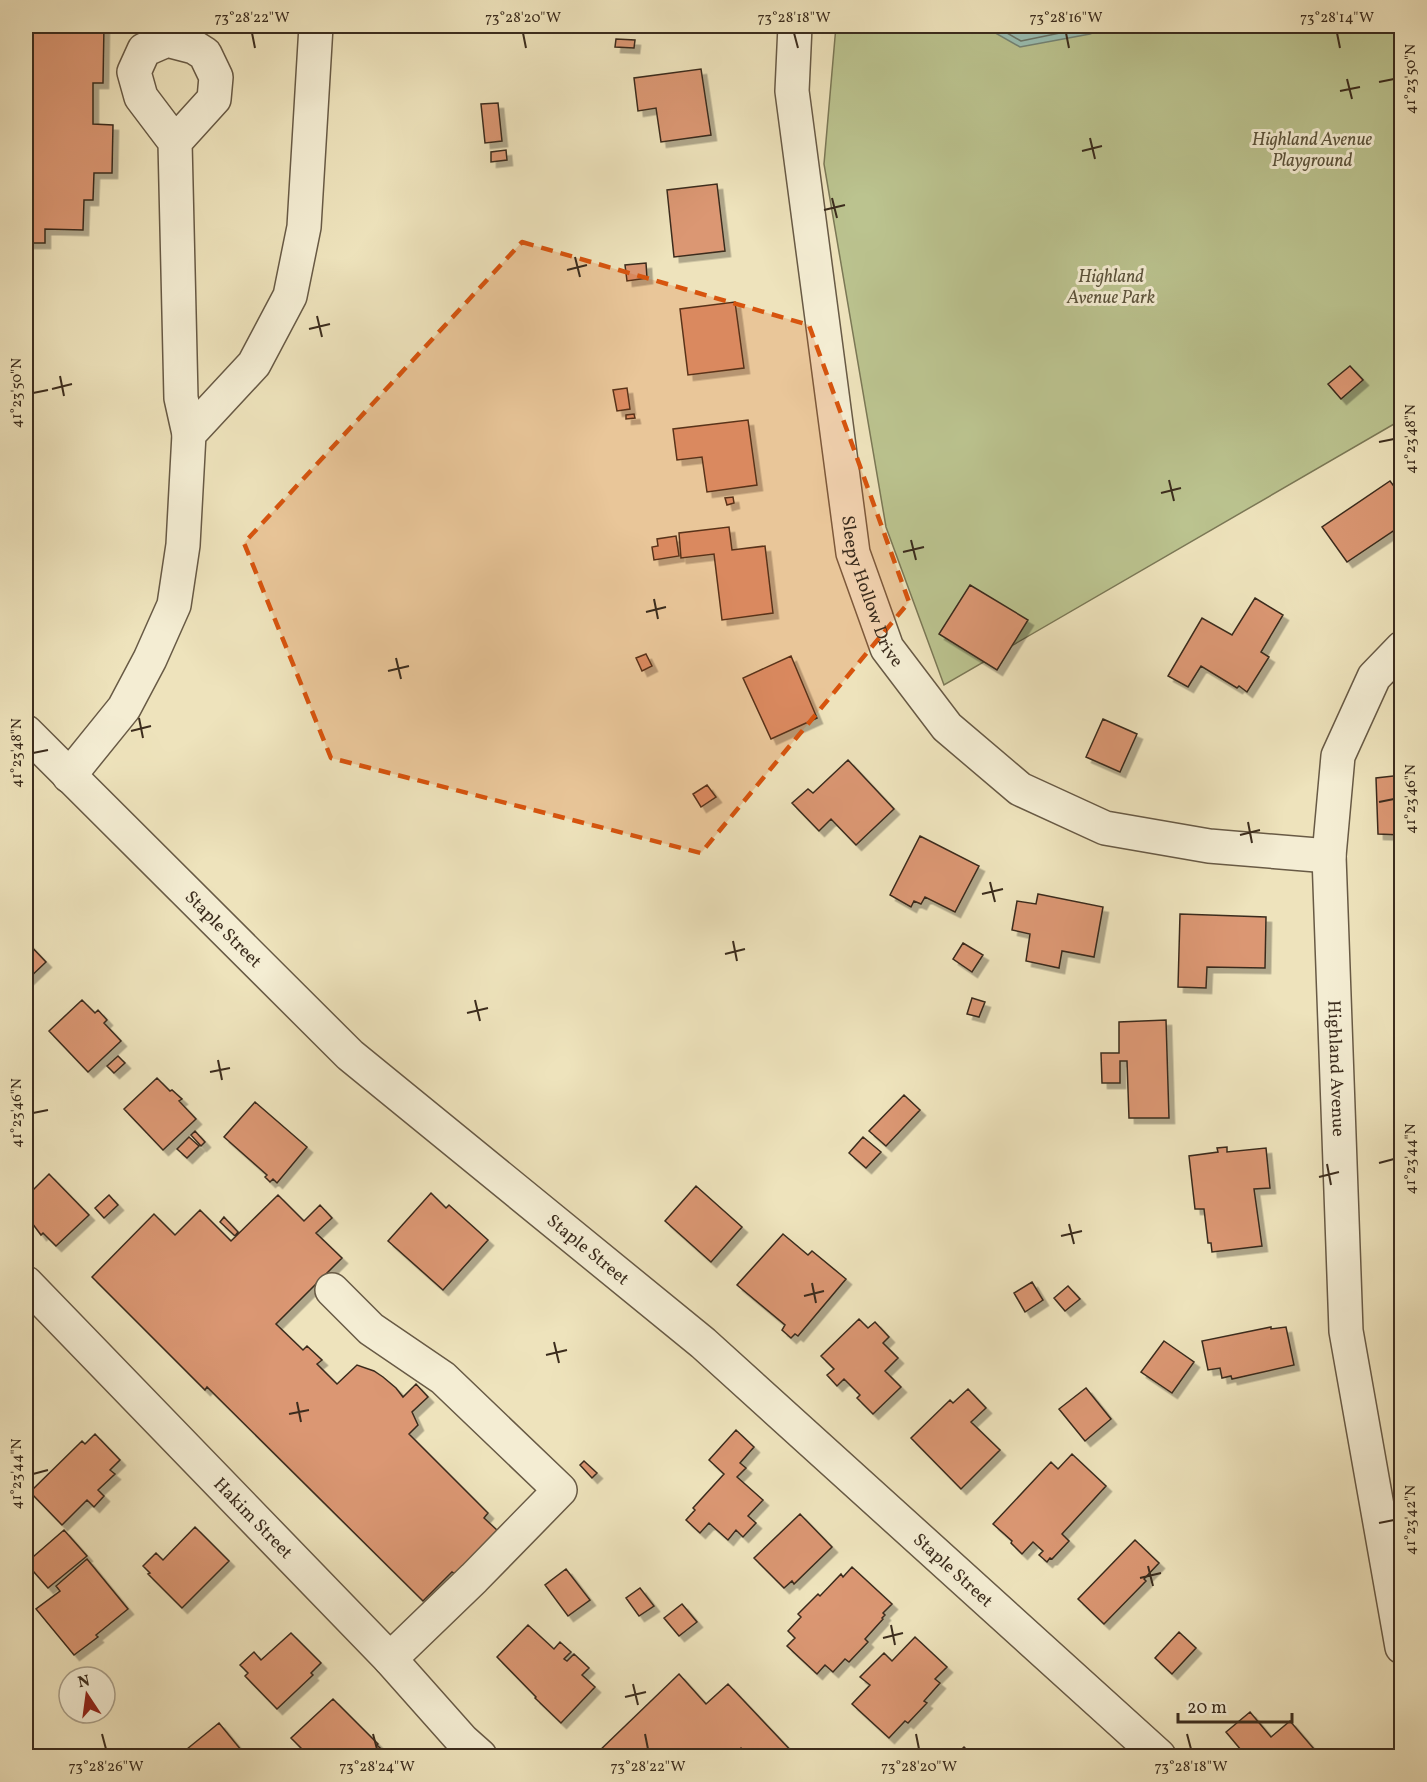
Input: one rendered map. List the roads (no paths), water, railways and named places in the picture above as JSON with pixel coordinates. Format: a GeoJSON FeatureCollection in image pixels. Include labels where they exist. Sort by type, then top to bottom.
{"type":"FeatureCollection","features":[{"type":"Feature","properties":{"kind":"street"},"geometry":{"type":"LineString","coordinates":[[189,434],[254,364],[290,296],[304,227],[316,26]]}},
{"type":"Feature","properties":{"kind":"street","name":"Sleepy Hollow Drive"},"geometry":{"type":"LineString","coordinates":[[795,26],[792,91],[853,553],[887,648],[947,727],[1020,789],[1030,794],[1105,828],[1209,846],[1329,856]]}},
{"type":"Feature","properties":{"kind":"street"},"geometry":{"type":"LineString","coordinates":[[69,776],[124,708],[150,659],[174,605],[183,544],[189,434],[181,398],[175,142]]}},
{"type":"Feature","properties":{"kind":"street","name":"Highland Avenue"},"geometry":{"type":"LineString","coordinates":[[1401,648],[1374,677],[1338,756],[1329,856],[1346,1332],[1401,1647]]}},
{"type":"Feature","properties":{"kind":"street","name":"Staple Street"},"geometry":{"type":"LineString","coordinates":[[26,732],[351,1055],[703,1343],[1160,1756]]}},
{"type":"Feature","properties":{"kind":"street","name":"Hakim Street"},"geometry":{"type":"LineString","coordinates":[[26,1283],[390,1659],[462,1740],[480,1756]]}},
{"type":"Feature","properties":{"kind":"street"},"geometry":{"type":"LineString","coordinates":[[332,1290],[371,1329],[443,1378],[560,1490],[390,1659]]}},
{"type":"Feature","properties":{"kind":"water"},"geometry":{"type":"Polygon","coordinates":[[[983,26],[1109,26],[1090,34],[1020,47],[983,26]]]}},
{"type":"Feature","properties":{"kind":"park label","name":"Highland Avenue Playground"},"geometry":{"type":"Point","coordinates":[1312,149]}},
{"type":"Feature","properties":{"kind":"park label","name":"Highland Avenue Park"},"geometry":{"type":"Point","coordinates":[1111,286]}}]}
